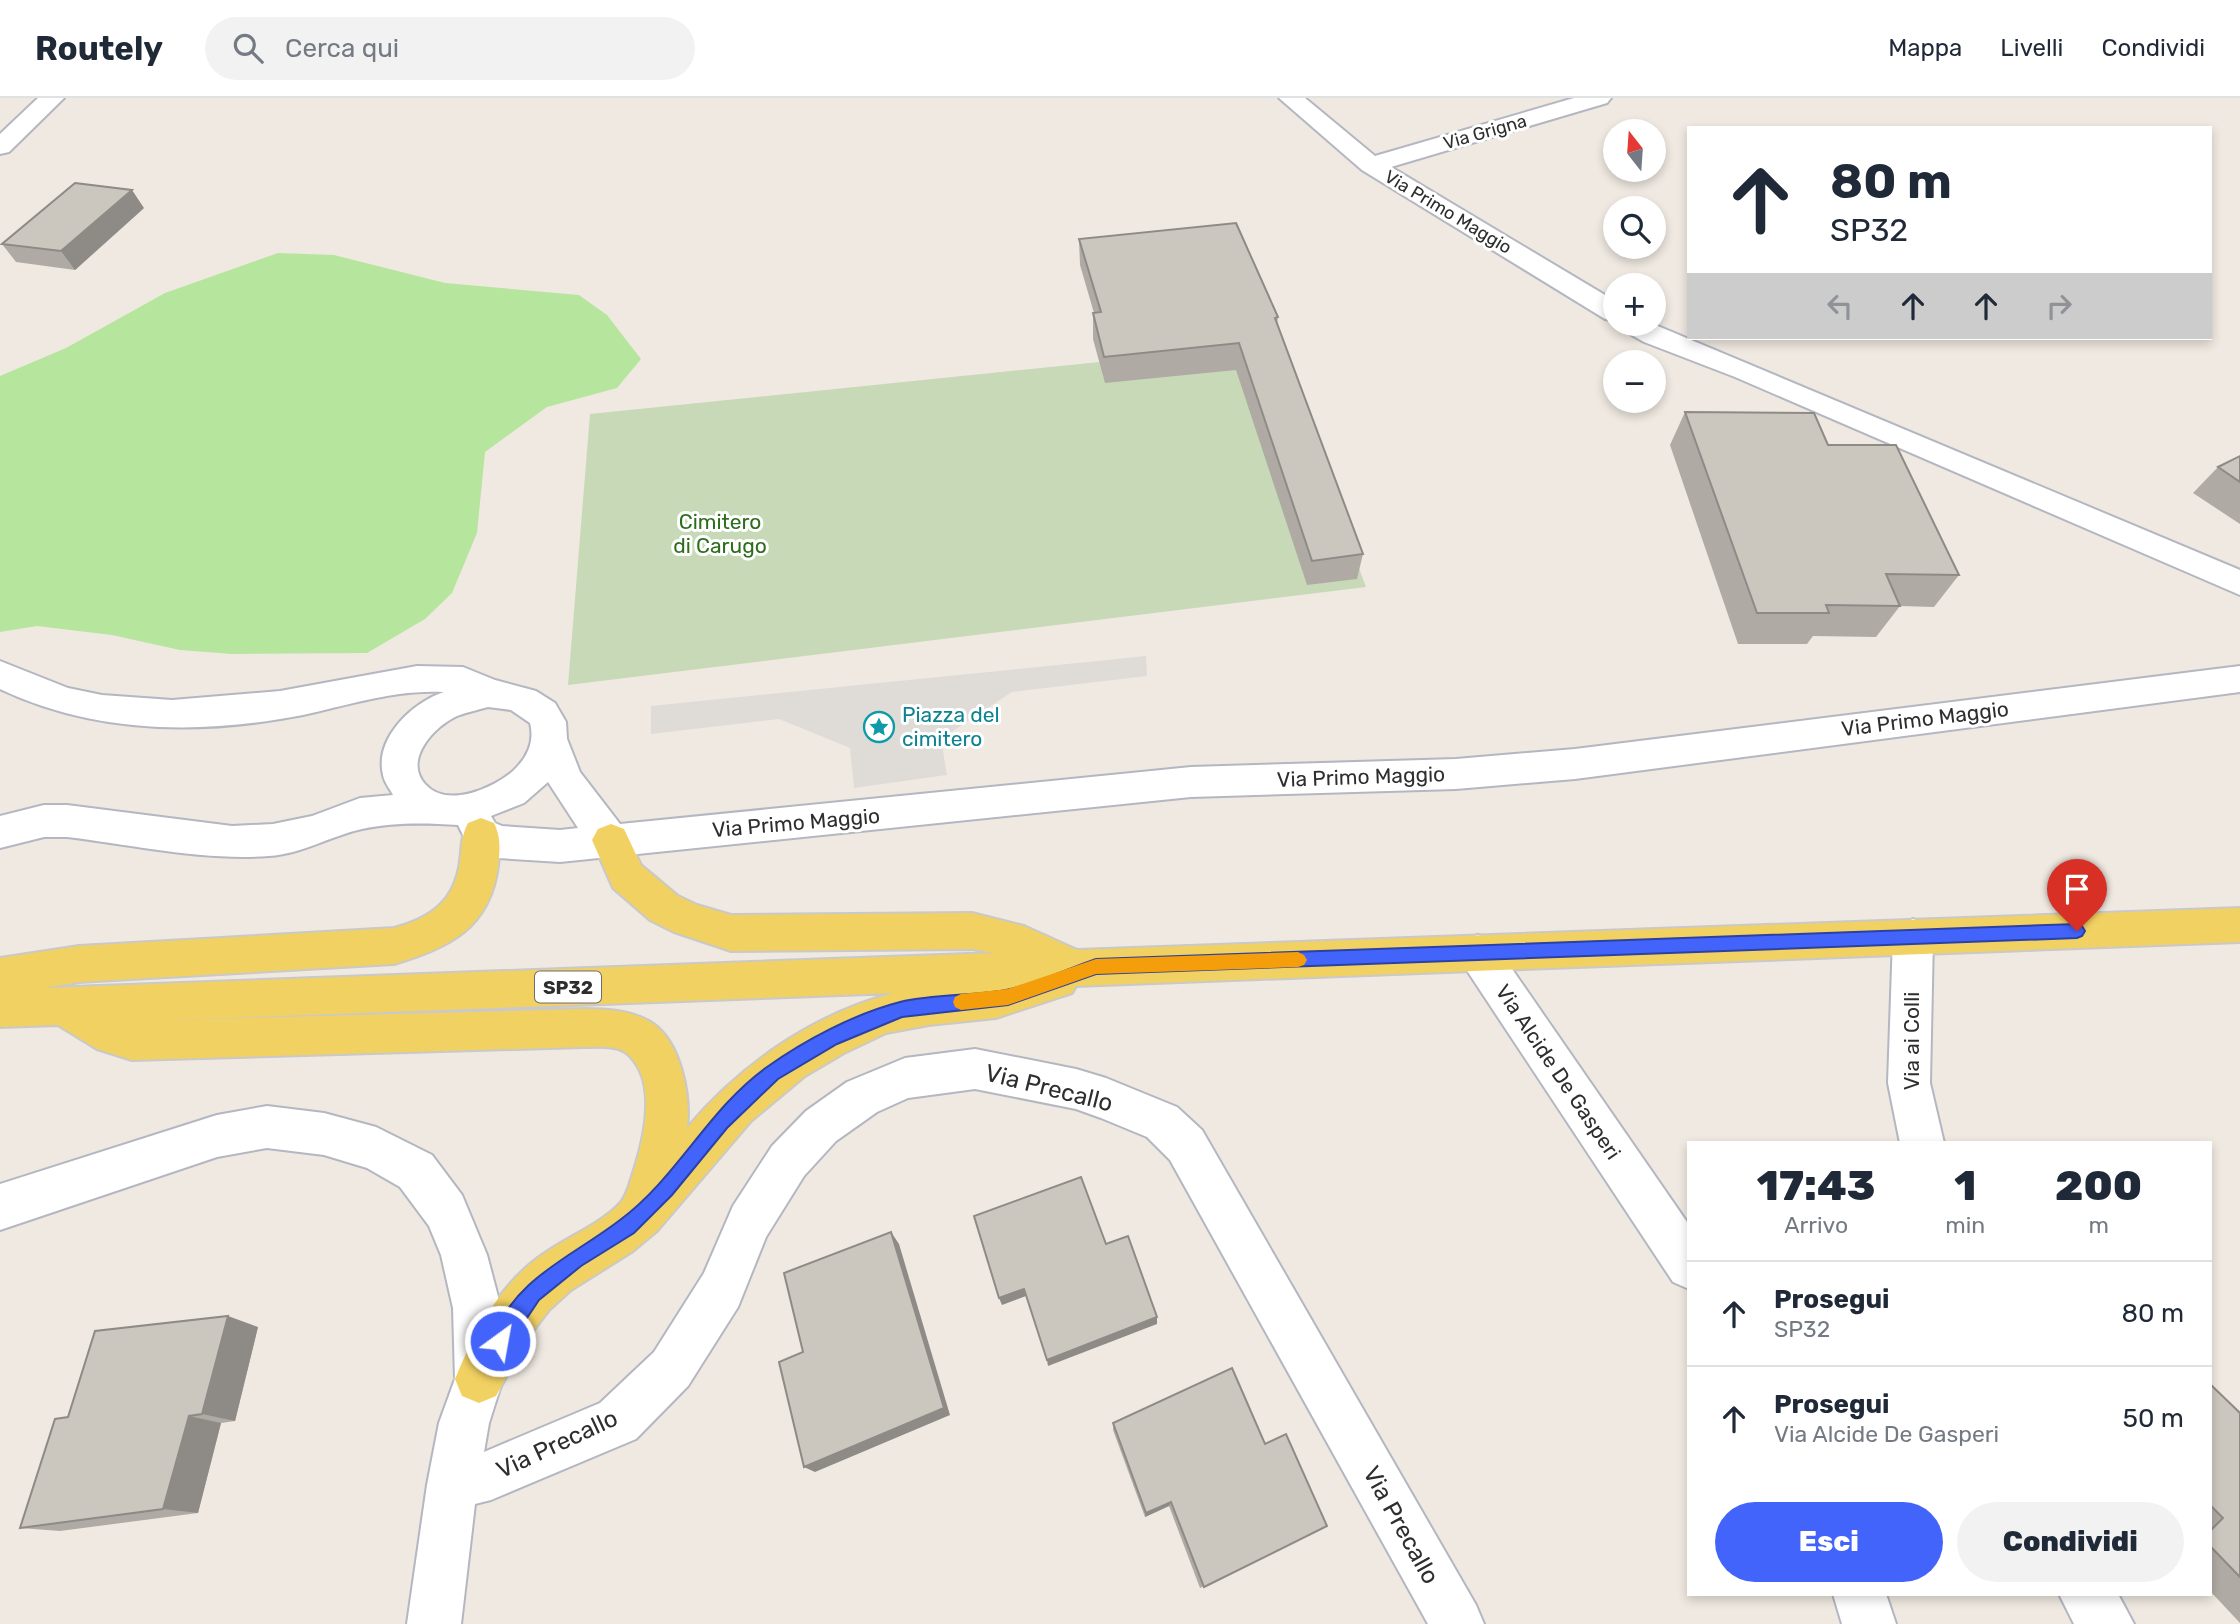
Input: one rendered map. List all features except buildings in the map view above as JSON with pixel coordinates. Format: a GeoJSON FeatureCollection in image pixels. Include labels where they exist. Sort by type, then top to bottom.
{"type":"FeatureCollection","features":[{"type":"Feature","properties":{"kind":"main road"},"geometry":{"type":"LineString","coordinates":[[0,976],[42,967],[394,946],[415,940],[437,930],[468,900],[479,862],[461,816]]}},
{"type":"Feature","properties":{"kind":"main road"},"geometry":{"type":"LineString","coordinates":[[611,840],[627,876],[664,908],[688,920],[731,933],[972,931],[1001,935],[1038,947],[1084,967]]}},
{"type":"Feature","properties":{"kind":"main road","name":"Via Alcide De Gasperi"},"geometry":{"type":"LineString","coordinates":[[1478,953],[2240,925]]}},
{"type":"Feature","properties":{"kind":"main road","name":"SP32"},"geometry":{"type":"LineString","coordinates":[[0,1008],[1478,953]]}},
{"type":"Feature","properties":{"kind":"main road"},"geometry":{"type":"LineString","coordinates":[[479,1379],[511,1322],[532,1293],[575,1259],[627,1226],[666,1189],[721,1122],[772,1073],[822,1043],[873,1019],[902,1009],[1008,997],[1084,967]]}},
{"type":"Feature","properties":{"kind":"main road"},"geometry":{"type":"LineString","coordinates":[[64,1006],[112,1035],[132,1041],[583,1028],[607,1028],[634,1034],[658,1062],[664,1079],[667,1104],[662,1153],[641,1212]]}},
{"type":"Feature","properties":{"kind":"street"},"geometry":{"type":"LineString","coordinates":[[0,147],[52,98]]}},
{"type":"Feature","properties":{"kind":"street","name":"Via Primo Maggio"},"geometry":{"type":"LineString","coordinates":[[1291,98],[1371,165],[1603,306]]}},
{"type":"Feature","properties":{"kind":"street","name":"Via Grigna"},"geometry":{"type":"LineString","coordinates":[[1371,165],[1599,98]]}},
{"type":"Feature","properties":{"kind":"street"},"geometry":{"type":"LineString","coordinates":[[1654,336],[1745,371],[2240,583]]}},
{"type":"Feature","properties":{"kind":"street"},"geometry":{"type":"LineString","coordinates":[[0,674],[66,703],[126,712],[189,715],[331,697],[384,685],[435,680],[461,681],[488,693]]}},
{"type":"Feature","properties":{"kind":"street","name":"Via Primo Maggio"},"geometry":{"type":"LineString","coordinates":[[461,816],[498,842],[560,846],[1191,782],[1456,774],[1575,764],[2240,679]]}},
{"type":"Feature","properties":{"kind":"street"},"geometry":{"type":"LineString","coordinates":[[0,832],[44,821],[67,821],[232,842],[273,840],[314,831],[360,814],[380,797],[400,763],[410,733],[426,718],[466,697],[488,693],[509,694],[527,700],[541,710],[549,724],[556,761],[572,796],[611,840]]}},
{"type":"Feature","properties":{"kind":"street"},"geometry":{"type":"LineString","coordinates":[[331,697],[376,702],[397,715],[402,727],[400,763],[405,789],[416,800],[461,816]]}},
{"type":"Feature","properties":{"kind":"street"},"geometry":{"type":"LineString","coordinates":[[360,814],[461,816],[515,790],[533,775],[545,758],[550,740]]}},
{"type":"Feature","properties":{"kind":"street","name":"Via ai Colli"},"geometry":{"type":"LineString","coordinates":[[1913,937],[1909,1083],[1922,1141]]}},
{"type":"Feature","properties":{"kind":"street","name":"Via Alcide De Gasperi"},"geometry":{"type":"LineString","coordinates":[[1478,953],[1687,1263]]}},
{"type":"Feature","properties":{"kind":"street","name":"Via Precallo"},"geometry":{"type":"LineString","coordinates":[[452,1485],[491,1475],[618,1420],[671,1369],[721,1290],[749,1222],[788,1161],[821,1126],[862,1097],[905,1078],[975,1069],[1076,1089],[1105,1099],[1161,1122],[1185,1145],[1457,1624]]}},
{"type":"Feature","properties":{"kind":"street"},"geometry":{"type":"LineString","coordinates":[[0,1207],[217,1136],[267,1127],[324,1134],[376,1149],[416,1171],[446,1212],[464,1255],[477,1308],[479,1379],[464,1423],[452,1485],[434,1624]]}},
{"type":"Feature","properties":{"kind":"street"},"geometry":{"type":"LineString","coordinates":[[1860,1596],[1869,1624]]}},
{"type":"Feature","properties":{"kind":"street"},"geometry":{"type":"LineString","coordinates":[[2086,1596],[2107,1624]]}},
{"type":"Feature","properties":{"kind":"green space"},"geometry":{"type":"Polygon","coordinates":[[[278,253],[334,255],[445,283],[579,295],[607,315],[641,359],[617,388],[547,407],[485,452],[477,533],[452,593],[425,619],[367,653],[232,654],[180,650],[112,635],[37,626],[0,632],[0,376],[66,348],[165,293],[278,253]]]}},
{"type":"Feature","properties":{"kind":"green space","name":"Cimitero di Carugo"},"geometry":{"type":"Polygon","coordinates":[[[1276,344],[1366,587],[568,685],[590,414],[1276,344]]]}},
{"type":"Feature","properties":{"kind":"shaded area","name":"Piazza del cimitero"},"geometry":{"type":"Polygon","coordinates":[[[1146,656],[1147,676],[1012,692],[941,739],[947,775],[854,788],[850,748],[779,719],[651,734],[651,706],[1146,656]]]}},
{"type":"Feature","properties":{"kind":"slow traffic"},"geometry":{"type":"LineString","coordinates":[[961,1002],[1008,997],[1096,967],[1298,960]]}},
{"type":"Feature","properties":{"kind":"place","name":"Piazza del cimitero"},"geometry":{"type":"Point","coordinates":[879,727]}},
{"type":"Feature","properties":{"kind":"route"},"geometry":{"type":"LineString","coordinates":[[500,1341],[532,1293],[575,1259],[627,1226],[666,1189],[721,1122],[772,1073],[831,1038],[902,1009],[926,1004],[988,1001],[1008,997],[1096,967],[2077,931]]}}]}
